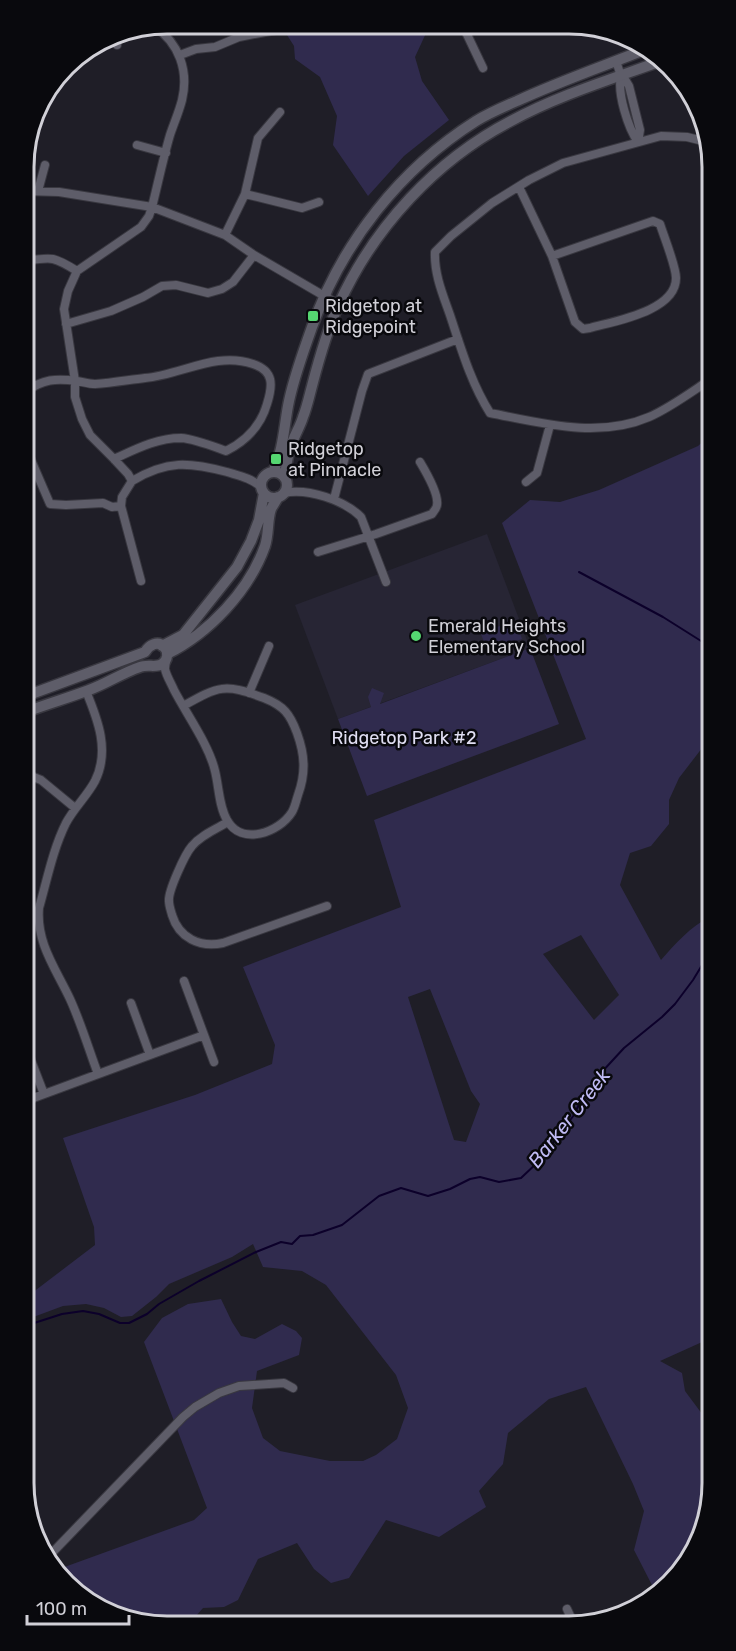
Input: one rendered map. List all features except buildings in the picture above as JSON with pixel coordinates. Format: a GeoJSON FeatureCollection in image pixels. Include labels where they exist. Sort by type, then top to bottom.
{"type":"FeatureCollection","features":[{"type":"Feature","properties":{"kind":"main road"},"geometry":{"type":"LineString","coordinates":[[162,660],[237,567],[251,541],[259,520],[263,482],[280,454],[289,403],[324,295],[356,238],[371,218],[423,162],[471,124],[558,83],[636,53]]}},
{"type":"Feature","properties":{"kind":"main road"},"geometry":{"type":"LineString","coordinates":[[35,709],[162,660],[208,627],[244,586],[265,546],[270,513],[286,488],[286,462],[303,418],[316,369],[338,304],[373,244],[406,202],[441,168],[485,135],[559,99],[652,65]]}},
{"type":"Feature","properties":{"kind":"main road"},"geometry":{"type":"LineString","coordinates":[[263,482],[278,472],[286,488]]}},
{"type":"Feature","properties":{"kind":"main road"},"geometry":{"type":"LineString","coordinates":[[263,482],[270,497],[286,488]]}},
{"type":"Feature","properties":{"kind":"main road"},"geometry":{"type":"LineString","coordinates":[[153,644],[162,660],[146,659],[146,651],[150,645],[153,644]]}},
{"type":"Feature","properties":{"kind":"main road"},"geometry":{"type":"LineString","coordinates":[[35,693],[146,651]]}},
{"type":"Feature","properties":{"kind":"street"},"geometry":{"type":"LineString","coordinates":[[467,34],[483,68]]}},
{"type":"Feature","properties":{"kind":"street"},"geometry":{"type":"LineString","coordinates":[[132,481],[90,435],[82,419],[75,397],[75,381],[64,309],[68,291],[77,271],[141,227],[149,216],[182,100],[185,81],[180,55],[166,35]]}},
{"type":"Feature","properties":{"kind":"street"},"geometry":{"type":"LineString","coordinates":[[180,55],[196,49],[215,47],[251,35]]}},
{"type":"Feature","properties":{"kind":"street"},"geometry":{"type":"LineString","coordinates":[[616,61],[631,131],[638,142]]}},
{"type":"Feature","properties":{"kind":"street"},"geometry":{"type":"LineString","coordinates":[[225,235],[245,194],[258,138],[280,112]]}},
{"type":"Feature","properties":{"kind":"street"},"geometry":{"type":"LineString","coordinates":[[698,140],[662,136],[563,163],[492,202],[435,252],[434,263],[458,339],[480,396],[490,412],[550,425],[584,428],[619,427],[650,417],[702,385]]}},
{"type":"Feature","properties":{"kind":"street"},"geometry":{"type":"LineString","coordinates":[[137,145],[166,153]]}},
{"type":"Feature","properties":{"kind":"street"},"geometry":{"type":"LineString","coordinates":[[38,191],[45,165]]}},
{"type":"Feature","properties":{"kind":"street"},"geometry":{"type":"LineString","coordinates":[[519,187],[552,256],[578,326],[584,329],[590,328],[650,310],[672,293],[676,284],[677,275],[660,224],[653,221],[552,256]]}},
{"type":"Feature","properties":{"kind":"street"},"geometry":{"type":"LineString","coordinates":[[35,191],[59,192],[152,207],[225,235],[254,255],[338,304]]}},
{"type":"Feature","properties":{"kind":"street"},"geometry":{"type":"LineString","coordinates":[[245,194],[302,208],[319,202]]}},
{"type":"Feature","properties":{"kind":"street"},"geometry":{"type":"LineString","coordinates":[[66,324],[111,312],[162,286],[176,285],[208,293],[222,289],[233,282],[254,255]]}},
{"type":"Feature","properties":{"kind":"street"},"geometry":{"type":"LineString","coordinates":[[35,259],[57,258],[77,271]]}},
{"type":"Feature","properties":{"kind":"street"},"geometry":{"type":"LineString","coordinates":[[334,499],[368,374],[458,339]]}},
{"type":"Feature","properties":{"kind":"street"},"geometry":{"type":"LineString","coordinates":[[35,387],[47,380],[60,378],[92,384],[150,378],[214,361],[228,360],[245,361],[262,367],[270,377],[272,386],[267,407],[254,430],[237,446],[226,451],[183,438],[163,440],[145,445],[114,459]]}},
{"type":"Feature","properties":{"kind":"street"},"geometry":{"type":"LineString","coordinates":[[526,482],[537,474],[550,425]]}},
{"type":"Feature","properties":{"kind":"street"},"geometry":{"type":"LineString","coordinates":[[318,552],[432,514],[437,506],[437,500],[430,479],[420,462]]}},
{"type":"Feature","properties":{"kind":"street"},"geometry":{"type":"LineString","coordinates":[[141,581],[122,506],[122,497],[132,481],[162,467],[182,464],[203,465],[263,482]]}},
{"type":"Feature","properties":{"kind":"street"},"geometry":{"type":"LineString","coordinates":[[35,469],[50,504],[66,506],[103,503],[112,507],[122,506]]}},
{"type":"Feature","properties":{"kind":"street"},"geometry":{"type":"LineString","coordinates":[[286,488],[334,499],[354,510],[361,517],[386,582]]}},
{"type":"Feature","properties":{"kind":"street"},"geometry":{"type":"LineString","coordinates":[[249,693],[269,646]]}},
{"type":"Feature","properties":{"kind":"street"},"geometry":{"type":"LineString","coordinates":[[162,660],[183,706],[214,767],[228,822],[243,834],[250,835],[259,834],[285,821],[292,811],[303,782],[304,759],[291,718],[282,707],[249,693],[222,688],[183,706]]}},
{"type":"Feature","properties":{"kind":"street"},"geometry":{"type":"LineString","coordinates":[[86,691],[100,726],[102,745],[100,768],[95,782],[66,822],[39,908],[39,928],[46,952],[71,1001],[98,1074]]}},
{"type":"Feature","properties":{"kind":"street"},"geometry":{"type":"LineString","coordinates":[[35,778],[75,808]]}},
{"type":"Feature","properties":{"kind":"street"},"geometry":{"type":"LineString","coordinates":[[228,822],[193,844],[172,883],[169,901],[174,921],[188,938],[201,944],[223,943],[327,906]]}},
{"type":"Feature","properties":{"kind":"street"},"geometry":{"type":"LineString","coordinates":[[183,981],[214,1062]]}},
{"type":"Feature","properties":{"kind":"street"},"geometry":{"type":"LineString","coordinates":[[131,1003],[150,1055]]}},
{"type":"Feature","properties":{"kind":"street"},"geometry":{"type":"LineString","coordinates":[[35,1097],[204,1035]]}},
{"type":"Feature","properties":{"kind":"street"},"geometry":{"type":"LineString","coordinates":[[35,1071],[44,1094]]}},
{"type":"Feature","properties":{"kind":"street"},"geometry":{"type":"LineString","coordinates":[[53,1552],[165,1435],[195,1407],[219,1393],[239,1386],[284,1383],[293,1388]]}},
{"type":"Feature","properties":{"kind":"street"},"geometry":{"type":"LineString","coordinates":[[567,1609],[570,1616]]}},
{"type":"Feature","properties":{"kind":"shaded area","name":"Emerald Heights Elementary School"},"geometry":{"type":"Polygon","coordinates":[[[487,534],[530,648],[338,719],[295,605],[487,534]]]}},
{"type":"Feature","properties":{"kind":"green space"},"geometry":{"type":"Polygon","coordinates":[[[425,34],[415,57],[422,81],[449,120],[404,156],[368,196],[333,145],[337,116],[320,77],[295,59],[294,46],[287,35],[425,34]]]}},
{"type":"Feature","properties":{"kind":"green space"},"geometry":{"type":"Polygon","coordinates":[[[702,443],[702,749],[679,778],[669,800],[669,824],[651,846],[630,853],[620,885],[661,960],[690,930],[701,922],[701,1342],[660,1361],[682,1373],[685,1391],[701,1413],[700,1501],[697,1518],[684,1550],[668,1571],[652,1586],[634,1550],[644,1511],[586,1387],[549,1399],[508,1433],[503,1464],[479,1491],[486,1507],[439,1537],[386,1520],[349,1578],[331,1583],[314,1569],[297,1543],[258,1559],[238,1600],[224,1607],[203,1608],[196,1616],[142,1614],[109,1603],[87,1589],[65,1567],[194,1520],[207,1508],[144,1342],[162,1318],[188,1304],[221,1299],[241,1336],[255,1339],[282,1324],[296,1331],[302,1338],[299,1355],[257,1371],[252,1408],[263,1438],[280,1451],[330,1461],[363,1461],[376,1455],[397,1439],[408,1408],[396,1375],[326,1285],[302,1271],[263,1267],[253,1244],[232,1257],[169,1284],[132,1316],[121,1317],[104,1308],[86,1304],[63,1306],[35,1316],[35,1291],[95,1245],[94,1227],[63,1138],[195,1095],[272,1064],[275,1045],[243,967],[401,907],[374,820],[586,739],[502,523],[530,500],[560,502],[599,490],[702,443]],[[581,935],[543,954],[594,1020],[619,995],[581,935]],[[430,989],[408,997],[454,1140],[466,1142],[480,1104],[471,1091],[430,989]]]}},
{"type":"Feature","properties":{"kind":"green space"},"geometry":{"type":"Polygon","coordinates":[[[516,621],[522,639],[487,650],[482,632],[516,621]]]}},
{"type":"Feature","properties":{"kind":"green space","name":"Ridgetop Park #2"},"geometry":{"type":"Polygon","coordinates":[[[530,648],[559,724],[367,796],[338,719],[371,707],[368,697],[372,688],[384,693],[380,704],[530,648]]]}},
{"type":"Feature","properties":{"kind":"waterway"},"geometry":{"type":"LineString","coordinates":[[579,572],[663,617],[702,641]]}},
{"type":"Feature","properties":{"kind":"waterway","name":"Barker Creek"},"geometry":{"type":"LineString","coordinates":[[35,1323],[62,1314],[83,1311],[99,1314],[120,1323],[129,1323],[199,1281],[256,1252],[281,1242],[292,1244],[300,1236],[313,1235],[342,1225],[379,1196],[401,1188],[428,1196],[480,1177],[499,1182],[521,1178],[539,1161],[574,1115],[581,1100],[600,1074],[624,1048],[675,1004],[701,966]]}},
{"type":"Feature","properties":{"kind":"place","name":"Ridgetop at Ridgepoint"},"geometry":{"type":"Point","coordinates":[313,316]}},
{"type":"Feature","properties":{"kind":"place","name":"Ridgetop at Pinnacle"},"geometry":{"type":"Point","coordinates":[276,459]}},
{"type":"Feature","properties":{"kind":"place","name":"Emerald Heights Elementary School"},"geometry":{"type":"Point","coordinates":[416,636]}}]}
